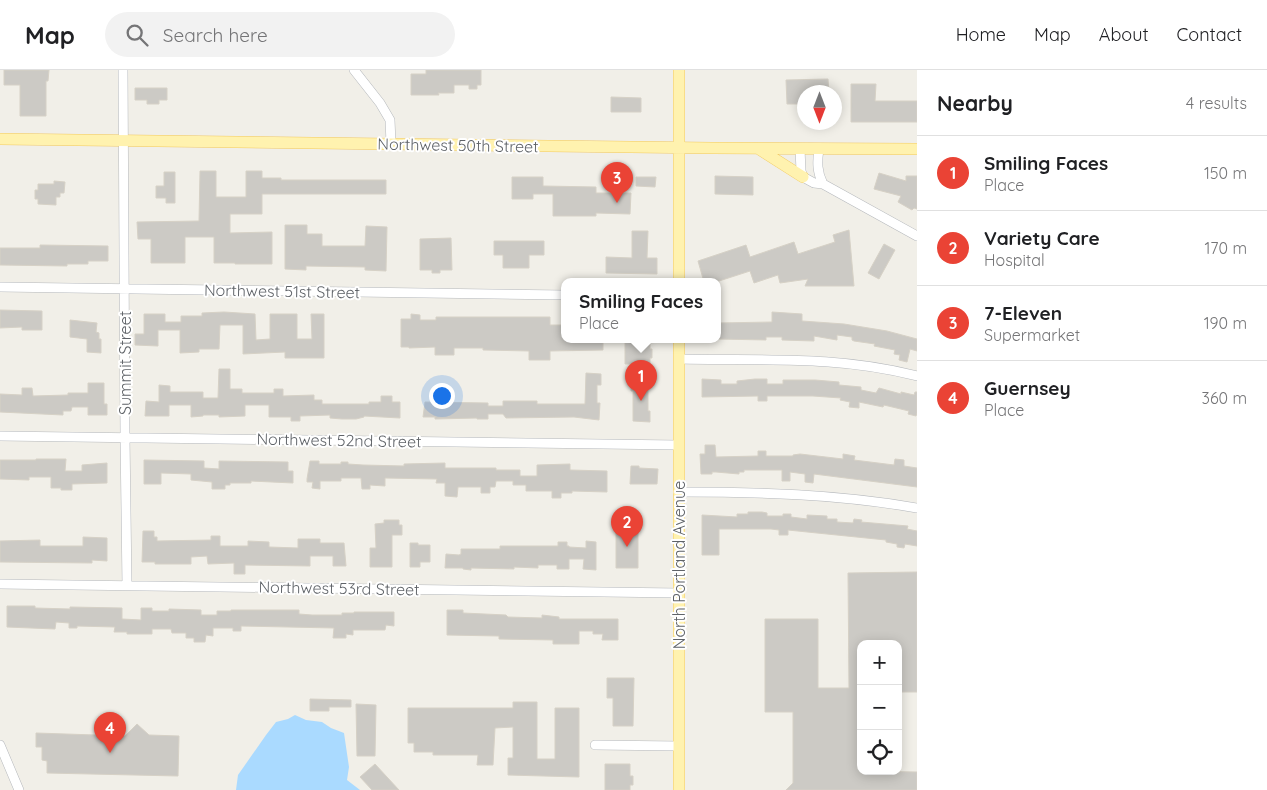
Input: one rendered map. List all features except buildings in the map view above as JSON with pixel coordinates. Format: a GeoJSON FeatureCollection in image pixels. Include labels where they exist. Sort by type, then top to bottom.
{"type":"FeatureCollection","features":[{"type":"Feature","properties":{"kind":"main road"},"geometry":{"type":"LineString","coordinates":[[679,70],[679,278]]}},
{"type":"Feature","properties":{"kind":"main road","name":"Northwest 50th Street"},"geometry":{"type":"LineString","coordinates":[[0,139],[759,149],[917,149]]}},
{"type":"Feature","properties":{"kind":"main road"},"geometry":{"type":"LineString","coordinates":[[759,149],[803,176]]}},
{"type":"Feature","properties":{"kind":"main road","name":"North Portland Avenue"},"geometry":{"type":"LineString","coordinates":[[679,343],[679,790]]}},
{"type":"Feature","properties":{"kind":"street","name":"Summit Street"},"geometry":{"type":"LineString","coordinates":[[123,70],[124,438],[128,585]]}},
{"type":"Feature","properties":{"kind":"street"},"geometry":{"type":"LineString","coordinates":[[354,70],[380,103],[390,120],[391,143]]}},
{"type":"Feature","properties":{"kind":"street"},"geometry":{"type":"LineString","coordinates":[[800,149],[803,176],[814,183],[822,184],[917,236]]}},
{"type":"Feature","properties":{"kind":"street"},"geometry":{"type":"LineString","coordinates":[[819,149],[818,174],[822,184]]}},
{"type":"Feature","properties":{"kind":"street","name":"Northwest 51st Street"},"geometry":{"type":"LineString","coordinates":[[0,287],[561,295]]}},
{"type":"Feature","properties":{"kind":"street"},"geometry":{"type":"LineString","coordinates":[[679,359],[826,360],[917,376]]}},
{"type":"Feature","properties":{"kind":"street","name":"Northwest 52nd Street"},"geometry":{"type":"LineString","coordinates":[[0,436],[678,445]]}},
{"type":"Feature","properties":{"kind":"street"},"geometry":{"type":"LineString","coordinates":[[678,492],[786,493],[855,499],[917,508]]}},
{"type":"Feature","properties":{"kind":"street","name":"Northwest 53rd Street"},"geometry":{"type":"LineString","coordinates":[[0,584],[679,593]]}},
{"type":"Feature","properties":{"kind":"street"},"geometry":{"type":"LineString","coordinates":[[0,745],[19,790]]}},
{"type":"Feature","properties":{"kind":"street"},"geometry":{"type":"LineString","coordinates":[[595,745],[679,746]]}},
{"type":"Feature","properties":{"kind":"water"},"geometry":{"type":"Polygon","coordinates":[[[295,715],[306,720],[322,722],[344,733],[349,767],[347,780],[360,790],[236,790],[238,775],[276,722],[295,715]]]}},
{"type":"Feature","properties":{"kind":"place","name":"7-Eleven"},"geometry":{"type":"Point","coordinates":[617,203]}},
{"type":"Feature","properties":{"kind":"place","name":"Smiling Faces"},"geometry":{"type":"Point","coordinates":[641,401]}},
{"type":"Feature","properties":{"kind":"place","name":"Variety Care"},"geometry":{"type":"Point","coordinates":[627,547]}},
{"type":"Feature","properties":{"kind":"place","name":"Guernsey"},"geometry":{"type":"Point","coordinates":[110,753]}}]}
